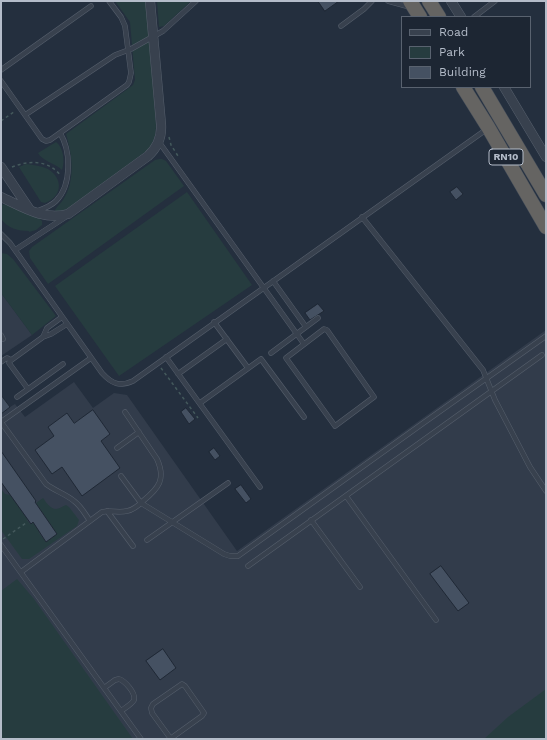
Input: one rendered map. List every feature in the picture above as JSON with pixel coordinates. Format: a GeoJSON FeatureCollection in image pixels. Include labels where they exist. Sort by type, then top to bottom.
{"type":"FeatureCollection","features":[{"type":"Feature","properties":{"kind":"highway"},"geometry":{"type":"LineString","coordinates":[[429,1],[438,16]]}},
{"type":"Feature","properties":{"kind":"highway","name":"RN10"},"geometry":{"type":"LineString","coordinates":[[464,88],[546,227]]}},
{"type":"Feature","properties":{"kind":"highway","name":"RN10"},"geometry":{"type":"LineString","coordinates":[[483,88],[546,195]]}},
{"type":"Feature","properties":{"kind":"street"},"geometry":{"type":"LineString","coordinates":[[1,197],[32,211],[50,217],[68,214],[153,152],[161,136],[161,124],[150,1]]}},
{"type":"Feature","properties":{"kind":"street"},"geometry":{"type":"LineString","coordinates":[[451,1],[460,16]]}},
{"type":"Feature","properties":{"kind":"street"},"geometry":{"type":"LineString","coordinates":[[505,88],[546,157]]}},
{"type":"Feature","properties":{"kind":"street"},"geometry":{"type":"LineString","coordinates":[[3,170],[32,211]]}},
{"type":"Feature","properties":{"kind":"lane"},"geometry":{"type":"LineString","coordinates":[[1,81],[44,141],[50,140],[127,85],[130,77],[124,22],[109,1]]}},
{"type":"Feature","properties":{"kind":"lane"},"geometry":{"type":"LineString","coordinates":[[25,115],[112,57],[153,37],[166,28],[196,1]]}},
{"type":"Feature","properties":{"kind":"lane"},"geometry":{"type":"LineString","coordinates":[[342,26],[372,1]]}},
{"type":"Feature","properties":{"kind":"lane"},"geometry":{"type":"LineString","coordinates":[[388,1],[415,9]]}},
{"type":"Feature","properties":{"kind":"lane"},"geometry":{"type":"LineString","coordinates":[[475,16],[495,1]]}},
{"type":"Feature","properties":{"kind":"lane"},"geometry":{"type":"LineString","coordinates":[[1,70],[91,6]]}},
{"type":"Feature","properties":{"kind":"lane"},"geometry":{"type":"LineString","coordinates":[[1,234],[15,250],[91,358],[108,379],[121,385],[133,381],[488,127]]}},
{"type":"Feature","properties":{"kind":"lane"},"geometry":{"type":"LineString","coordinates":[[32,211],[45,208],[56,201],[66,182],[68,161],[66,145],[60,133]]}},
{"type":"Feature","properties":{"kind":"lane"},"geometry":{"type":"LineString","coordinates":[[159,142],[304,344]]}},
{"type":"Feature","properties":{"kind":"lane"},"geometry":{"type":"LineString","coordinates":[[15,250],[68,214]]}},
{"type":"Feature","properties":{"kind":"lane"},"geometry":{"type":"LineString","coordinates":[[362,217],[482,368],[491,392],[530,467],[546,491]]}},
{"type":"Feature","properties":{"kind":"lane"},"geometry":{"type":"LineString","coordinates":[[273,281],[306,327]]}},
{"type":"Feature","properties":{"kind":"lane"},"geometry":{"type":"LineString","coordinates":[[43,337],[47,328],[62,317]]}},
{"type":"Feature","properties":{"kind":"lane"},"geometry":{"type":"LineString","coordinates":[[271,353],[318,318]]}},
{"type":"Feature","properties":{"kind":"lane"},"geometry":{"type":"LineString","coordinates":[[214,322],[248,368]]}},
{"type":"Feature","properties":{"kind":"lane"},"geometry":{"type":"LineString","coordinates":[[1,362],[8,358],[11,360],[43,337],[52,334],[67,324]]}},
{"type":"Feature","properties":{"kind":"lane"},"geometry":{"type":"LineString","coordinates":[[324,329],[326,330],[374,395],[374,398],[334,426],[286,359],[304,344],[324,329]]}},
{"type":"Feature","properties":{"kind":"lane"},"geometry":{"type":"LineString","coordinates":[[121,476],[142,503],[224,554],[238,556],[546,336]]}},
{"type":"Feature","properties":{"kind":"lane"},"geometry":{"type":"LineString","coordinates":[[178,374],[227,339]]}},
{"type":"Feature","properties":{"kind":"lane"},"geometry":{"type":"LineString","coordinates":[[248,566],[542,355]]}},
{"type":"Feature","properties":{"kind":"lane"},"geometry":{"type":"LineString","coordinates":[[166,357],[260,487]]}},
{"type":"Feature","properties":{"kind":"lane"},"geometry":{"type":"LineString","coordinates":[[90,521],[74,500],[46,484],[1,422],[91,358]]}},
{"type":"Feature","properties":{"kind":"lane"},"geometry":{"type":"LineString","coordinates":[[200,404],[262,359],[304,416]]}},
{"type":"Feature","properties":{"kind":"lane"},"geometry":{"type":"LineString","coordinates":[[11,360],[9,363],[28,389]]}},
{"type":"Feature","properties":{"kind":"lane"},"geometry":{"type":"LineString","coordinates":[[17,397],[63,364]]}},
{"type":"Feature","properties":{"kind":"lane"},"geometry":{"type":"LineString","coordinates":[[21,572],[102,512],[127,512],[142,503],[154,493],[159,486],[162,477],[161,467],[125,412]]}},
{"type":"Feature","properties":{"kind":"lane"},"geometry":{"type":"LineString","coordinates":[[117,448],[139,432]]}},
{"type":"Feature","properties":{"kind":"lane"},"geometry":{"type":"LineString","coordinates":[[147,540],[228,483]]}},
{"type":"Feature","properties":{"kind":"lane"},"geometry":{"type":"LineString","coordinates":[[346,496],[436,620]]}},
{"type":"Feature","properties":{"kind":"lane"},"geometry":{"type":"LineString","coordinates":[[107,511],[133,546]]}},
{"type":"Feature","properties":{"kind":"lane"},"geometry":{"type":"LineString","coordinates":[[312,520],[360,587]]}},
{"type":"Feature","properties":{"kind":"lane"},"geometry":{"type":"LineString","coordinates":[[1,545],[141,739]]}},
{"type":"Feature","properties":{"kind":"lane"},"geometry":{"type":"LineString","coordinates":[[104,688],[119,678],[124,681],[134,695],[134,699],[121,711]]}},
{"type":"Feature","properties":{"kind":"lane"},"geometry":{"type":"LineString","coordinates":[[182,684],[203,710],[203,714],[171,739],[152,713],[151,708],[153,704],[182,684]]}},
{"type":"Feature","properties":{"kind":"path"},"geometry":{"type":"LineString","coordinates":[[1,121],[20,107]]}},
{"type":"Feature","properties":{"kind":"path"},"geometry":{"type":"LineString","coordinates":[[3,170],[18,164],[34,162],[45,164],[58,172],[66,182]]}},
{"type":"Feature","properties":{"kind":"path"},"geometry":{"type":"LineString","coordinates":[[158,363],[198,418]]}},
{"type":"Feature","properties":{"kind":"path"},"geometry":{"type":"LineString","coordinates":[[1,541],[26,523]]}},
{"type":"Feature","properties":{"kind":"shaded area"},"geometry":{"type":"Polygon","coordinates":[[[1,293],[32,335],[1,356],[1,293]]]}},
{"type":"Feature","properties":{"kind":"shaded area"},"geometry":{"type":"Polygon","coordinates":[[[546,330],[546,739],[1,739],[1,395],[10,407],[15,404],[25,417],[74,382],[93,408],[114,393],[127,395],[237,551],[546,330]]]}},
{"type":"Feature","properties":{"kind":"green space"},"geometry":{"type":"Polygon","coordinates":[[[115,1],[146,1],[156,124],[155,136],[151,146],[145,152],[69,208],[56,212],[55,210],[63,200],[70,184],[72,167],[66,134],[133,85],[135,80],[130,22],[115,1]]]}},
{"type":"Feature","properties":{"kind":"green space"},"geometry":{"type":"Polygon","coordinates":[[[157,1],[191,1],[164,26],[159,27],[157,1]]]}},
{"type":"Feature","properties":{"kind":"green space"},"geometry":{"type":"Polygon","coordinates":[[[56,142],[61,148],[63,155],[62,170],[42,158],[38,153],[56,142]]]}},
{"type":"Feature","properties":{"kind":"green space"},"geometry":{"type":"Polygon","coordinates":[[[159,159],[166,161],[184,186],[48,284],[30,258],[29,251],[32,247],[155,160],[159,159]]]}},
{"type":"Feature","properties":{"kind":"green space"},"geometry":{"type":"Polygon","coordinates":[[[26,164],[48,169],[53,173],[59,183],[58,192],[55,197],[45,203],[41,202],[19,167],[26,164]]]}},
{"type":"Feature","properties":{"kind":"green space"},"geometry":{"type":"Polygon","coordinates":[[[187,192],[252,285],[119,376],[55,286],[187,192]]]}},
{"type":"Feature","properties":{"kind":"green space"},"geometry":{"type":"Polygon","coordinates":[[[5,203],[39,218],[42,221],[42,225],[36,230],[29,232],[10,227],[1,219],[1,204],[4,205],[5,203]]]}},
{"type":"Feature","properties":{"kind":"green space"},"geometry":{"type":"Polygon","coordinates":[[[1,253],[7,254],[13,259],[56,316],[32,335],[1,293],[1,253]]]}},
{"type":"Feature","properties":{"kind":"green space"},"geometry":{"type":"Polygon","coordinates":[[[1,489],[5,494],[10,495],[30,518],[27,520],[30,524],[33,522],[35,526],[46,518],[36,503],[43,498],[48,505],[54,509],[58,509],[66,505],[79,520],[77,526],[29,559],[22,559],[1,530],[1,489]],[[50,525],[39,533],[46,542],[57,534],[50,525]]]}},
{"type":"Feature","properties":{"kind":"green space"},"geometry":{"type":"Polygon","coordinates":[[[17,579],[34,599],[133,739],[1,739],[1,591],[17,579]]]}},
{"type":"Feature","properties":{"kind":"green space"},"geometry":{"type":"Polygon","coordinates":[[[546,689],[546,739],[484,739],[508,717],[546,689]]]}},
{"type":"Feature","properties":{"kind":"building"},"geometry":{"type":"Polygon","coordinates":[[[318,1],[339,1],[325,11],[318,1]]]}},
{"type":"Feature","properties":{"kind":"building"},"geometry":{"type":"Polygon","coordinates":[[[457,187],[463,194],[456,200],[450,192],[457,187]]]}},
{"type":"Feature","properties":{"kind":"building"},"geometry":{"type":"Polygon","coordinates":[[[318,304],[324,311],[310,320],[305,313],[318,304]]]}},
{"type":"Feature","properties":{"kind":"building"},"geometry":{"type":"Polygon","coordinates":[[[1,395],[10,407],[1,414],[1,395]]]}},
{"type":"Feature","properties":{"kind":"building"},"geometry":{"type":"Polygon","coordinates":[[[186,408],[195,419],[189,424],[181,412],[186,408]]]}},
{"type":"Feature","properties":{"kind":"building"},"geometry":{"type":"Polygon","coordinates":[[[93,410],[110,434],[101,441],[120,468],[82,496],[62,467],[52,474],[35,450],[54,436],[48,427],[67,413],[74,423],[93,410]]]}},
{"type":"Feature","properties":{"kind":"building"},"geometry":{"type":"Polygon","coordinates":[[[214,448],[220,456],[215,460],[209,452],[214,448]]]}},
{"type":"Feature","properties":{"kind":"building"},"geometry":{"type":"Polygon","coordinates":[[[1,451],[57,534],[46,542],[33,522],[31,524],[1,482],[1,451]]]}},
{"type":"Feature","properties":{"kind":"building"},"geometry":{"type":"Polygon","coordinates":[[[241,485],[251,499],[246,503],[235,489],[241,485]]]}},
{"type":"Feature","properties":{"kind":"building"},"geometry":{"type":"Polygon","coordinates":[[[441,566],[469,603],[458,611],[430,574],[441,566]]]}},
{"type":"Feature","properties":{"kind":"building"},"geometry":{"type":"Polygon","coordinates":[[[163,649],[176,668],[160,680],[146,661],[163,649]]]}}]}
